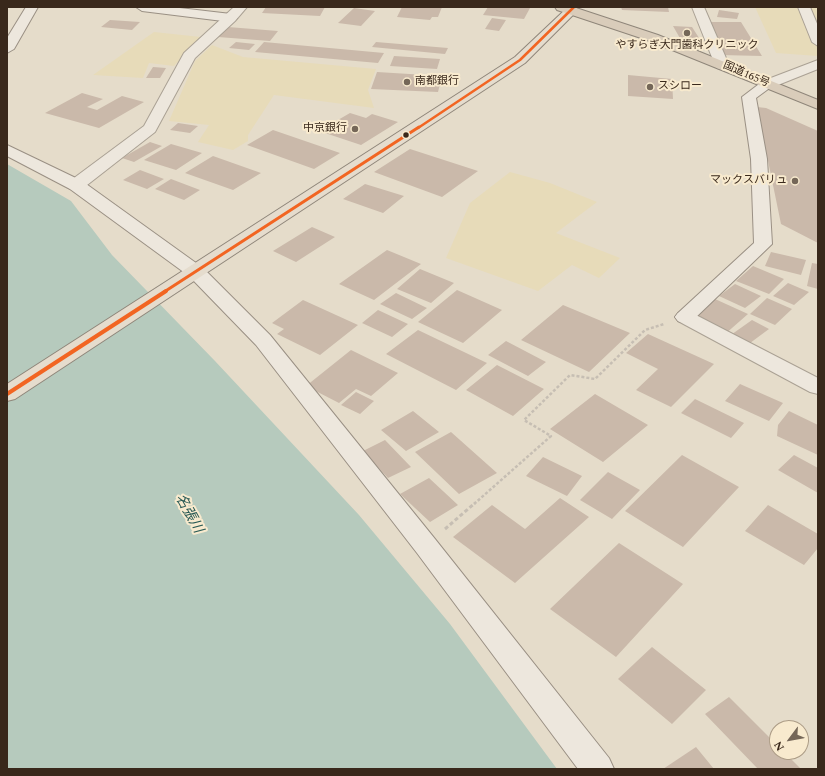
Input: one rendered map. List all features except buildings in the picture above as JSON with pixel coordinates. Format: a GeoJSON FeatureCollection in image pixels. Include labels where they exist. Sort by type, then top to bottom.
{"type":"FeatureCollection","features":[{"type":"Feature","properties":{"kind":"highway","name":"国道165号"},"geometry":{"type":"LineString","coordinates":[[569,8],[654,38],[818,105]]}},
{"type":"Feature","properties":{"kind":"main road"},"geometry":{"type":"LineString","coordinates":[[7,394],[189,277],[520,60],[569,8]]}},
{"type":"Feature","properties":{"kind":"street"},"geometry":{"type":"LineString","coordinates":[[7,49],[32,7]]}},
{"type":"Feature","properties":{"kind":"street"},"geometry":{"type":"LineString","coordinates":[[142,7],[231,18]]}},
{"type":"Feature","properties":{"kind":"street"},"geometry":{"type":"LineString","coordinates":[[76,185],[150,129],[189,56],[241,7]]}},
{"type":"Feature","properties":{"kind":"street"},"geometry":{"type":"LineString","coordinates":[[698,7],[702,22],[722,65]]}},
{"type":"Feature","properties":{"kind":"street"},"geometry":{"type":"LineString","coordinates":[[804,7],[817,39]]}},
{"type":"Feature","properties":{"kind":"street"},"geometry":{"type":"LineString","coordinates":[[818,64],[768,84],[749,97],[759,159],[764,244],[685,317],[818,387]]}},
{"type":"Feature","properties":{"kind":"street"},"geometry":{"type":"LineString","coordinates":[[7,150],[76,185],[189,277],[263,340],[426,546],[598,769]]}},
{"type":"Feature","properties":{"kind":"path"},"geometry":{"type":"LineString","coordinates":[[426,546],[551,436],[524,420],[570,375],[595,379],[644,330],[685,317]]}},
{"type":"Feature","properties":{"kind":"shaded area"},"geometry":{"type":"Polygon","coordinates":[[[755,7],[818,7],[818,56],[776,53],[755,7]]]}},
{"type":"Feature","properties":{"kind":"shaded area"},"geometry":{"type":"Polygon","coordinates":[[[154,32],[201,37],[174,66],[149,63],[143,78],[93,75],[154,32]]]}},
{"type":"Feature","properties":{"kind":"shaded area"},"geometry":{"type":"Polygon","coordinates":[[[212,45],[243,57],[376,69],[368,90],[374,108],[274,95],[248,135],[248,141],[233,150],[198,142],[209,125],[169,121],[195,61],[212,45]]]}},
{"type":"Feature","properties":{"kind":"shaded area"},"geometry":{"type":"Polygon","coordinates":[[[510,172],[550,183],[597,202],[556,233],[620,258],[599,278],[572,265],[538,291],[446,258],[470,203],[510,172]]]}},
{"type":"Feature","properties":{"kind":"water","name":"名張川"},"geometry":{"type":"Polygon","coordinates":[[[7,164],[71,201],[112,255],[215,361],[359,515],[450,624],[557,769],[7,769],[7,164]]]}},
{"type":"Feature","properties":{"kind":"transit line"},"geometry":{"type":"LineString","coordinates":[[7,394],[444,111],[520,60],[574,7]]}},
{"type":"Feature","properties":{"kind":"place","name":"やすらぎ大門歯科クリニック"},"geometry":{"type":"Point","coordinates":[687,33]}},
{"type":"Feature","properties":{"kind":"place","name":"南都銀行"},"geometry":{"type":"Point","coordinates":[407,82]}},
{"type":"Feature","properties":{"kind":"place","name":"スシロー"},"geometry":{"type":"Point","coordinates":[650,87]}},
{"type":"Feature","properties":{"kind":"place","name":"中京銀行"},"geometry":{"type":"Point","coordinates":[355,129]}},
{"type":"Feature","properties":{"kind":"place","name":"マックスバリュ"},"geometry":{"type":"Point","coordinates":[795,181]}}]}
